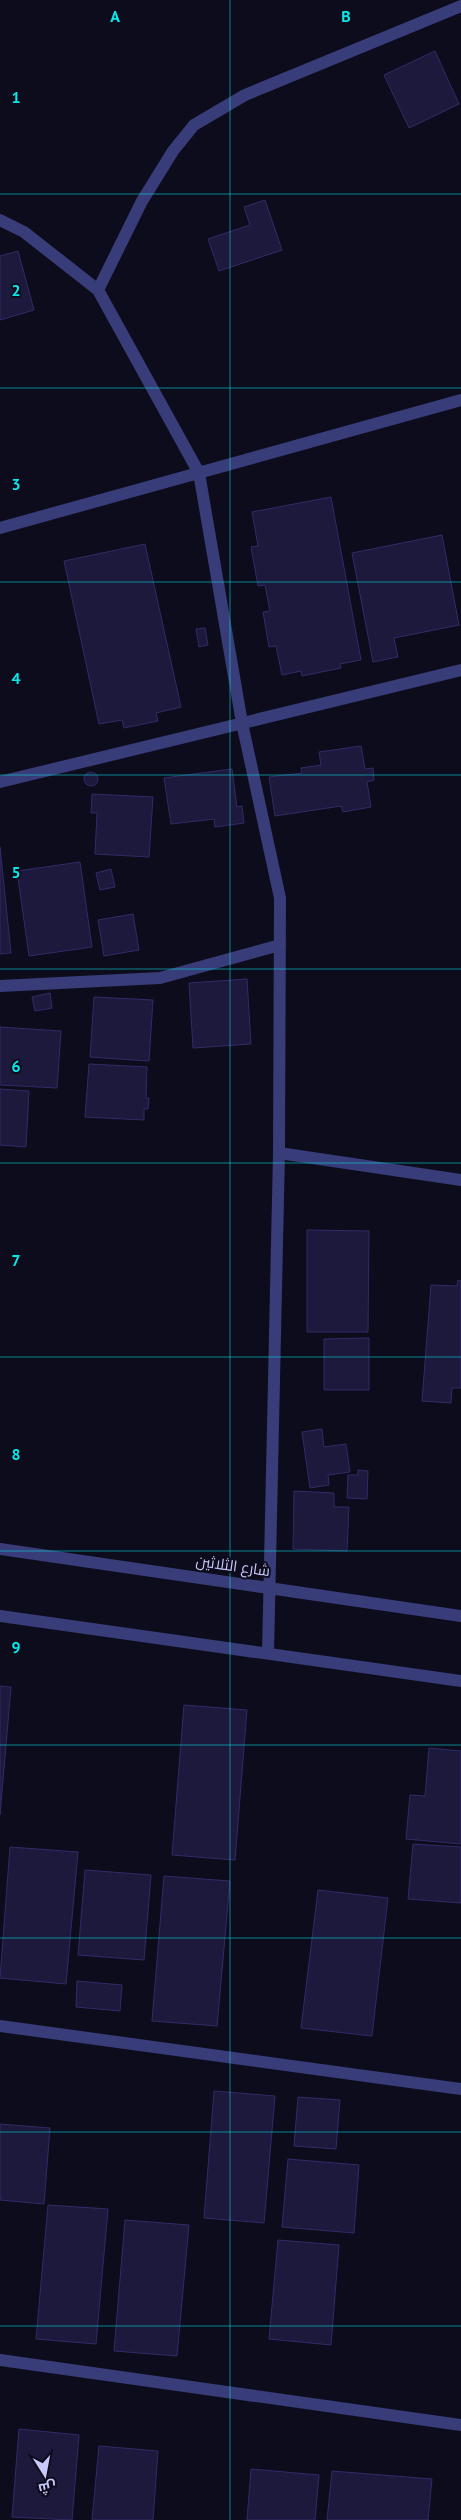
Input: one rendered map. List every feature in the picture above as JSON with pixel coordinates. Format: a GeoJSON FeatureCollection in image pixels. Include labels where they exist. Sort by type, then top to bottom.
{"type":"FeatureCollection","features":[{"type":"Feature","properties":{"kind":"street"},"geometry":{"type":"LineString","coordinates":[[98,290],[142,201],[173,151],[194,125],[245,95],[461,6]]}},
{"type":"Feature","properties":{"kind":"street"},"geometry":{"type":"LineString","coordinates":[[0,220],[24,232],[98,290],[199,473],[242,723],[280,898],[279,1153],[271,1588],[268,1653]]}},
{"type":"Feature","properties":{"kind":"street"},"geometry":{"type":"LineString","coordinates":[[0,528],[461,400]]}},
{"type":"Feature","properties":{"kind":"street"},"geometry":{"type":"LineString","coordinates":[[0,782],[461,670]]}},
{"type":"Feature","properties":{"kind":"street"},"geometry":{"type":"LineString","coordinates":[[0,986],[160,978],[280,945]]}},
{"type":"Feature","properties":{"kind":"street"},"geometry":{"type":"LineString","coordinates":[[279,1153],[461,1180]]}},
{"type":"Feature","properties":{"kind":"street","name":"شارع الثلاثين"},"geometry":{"type":"LineString","coordinates":[[0,1549],[461,1616]]}},
{"type":"Feature","properties":{"kind":"street"},"geometry":{"type":"LineString","coordinates":[[0,1616],[461,1681]]}},
{"type":"Feature","properties":{"kind":"street"},"geometry":{"type":"LineString","coordinates":[[0,2026],[461,2089]]}},
{"type":"Feature","properties":{"kind":"street"},"geometry":{"type":"LineString","coordinates":[[0,2360],[461,2425]]}},
{"type":"Feature","properties":{"kind":"building"},"geometry":{"type":"Polygon","coordinates":[[[435,51],[459,104],[409,128],[384,75],[435,51]]]}},
{"type":"Feature","properties":{"kind":"building"},"geometry":{"type":"Polygon","coordinates":[[[265,200],[282,250],[219,271],[208,239],[250,225],[244,207],[265,200]]]}},
{"type":"Feature","properties":{"kind":"building"},"geometry":{"type":"Polygon","coordinates":[[[18,251],[34,310],[0,320],[0,256],[18,251]]]}},
{"type":"Feature","properties":{"kind":"building"},"geometry":{"type":"Polygon","coordinates":[[[331,497],[361,660],[340,664],[341,668],[302,676],[301,671],[282,675],[276,646],[269,647],[263,612],[270,611],[265,585],[258,586],[251,547],[258,546],[252,512],[331,497]]]}},
{"type":"Feature","properties":{"kind":"building"},"geometry":{"type":"Polygon","coordinates":[[[442,535],[459,625],[394,638],[398,657],[373,662],[352,553],[442,535]]]}},
{"type":"Feature","properties":{"kind":"building"},"geometry":{"type":"Polygon","coordinates":[[[145,544],[181,707],[156,713],[158,721],[124,728],[122,720],[99,724],[64,561],[145,544]]]}},
{"type":"Feature","properties":{"kind":"building"},"geometry":{"type":"Polygon","coordinates":[[[205,628],[208,645],[199,647],[196,629],[205,628]]]}},
{"type":"Feature","properties":{"kind":"building"},"geometry":{"type":"Polygon","coordinates":[[[361,746],[365,769],[373,768],[374,780],[367,782],[371,807],[343,812],[341,806],[275,816],[269,777],[302,773],[301,768],[321,765],[319,752],[361,746]]]}},
{"type":"Feature","properties":{"kind":"building"},"geometry":{"type":"Polygon","coordinates":[[[232,769],[237,807],[242,806],[244,823],[215,827],[214,819],[171,824],[164,778],[232,769]]]}},
{"type":"Feature","properties":{"kind":"building"},"geometry":{"type":"Polygon","coordinates":[[[88,772],[94,772],[98,779],[94,786],[88,786],[84,782],[84,776],[88,772]]]}},
{"type":"Feature","properties":{"kind":"building"},"geometry":{"type":"Polygon","coordinates":[[[92,794],[153,797],[149,857],[95,854],[97,813],[91,813],[92,794]]]}},
{"type":"Feature","properties":{"kind":"building"},"geometry":{"type":"Polygon","coordinates":[[[0,847],[11,953],[0,954],[0,847]]]}},
{"type":"Feature","properties":{"kind":"building"},"geometry":{"type":"Polygon","coordinates":[[[80,862],[92,947],[29,956],[17,871],[80,862]]]}},
{"type":"Feature","properties":{"kind":"building"},"geometry":{"type":"Polygon","coordinates":[[[111,869],[115,887],[100,890],[96,873],[111,869]]]}},
{"type":"Feature","properties":{"kind":"building"},"geometry":{"type":"Polygon","coordinates":[[[133,914],[139,950],[104,956],[98,920],[133,914]]]}},
{"type":"Feature","properties":{"kind":"building"},"geometry":{"type":"Polygon","coordinates":[[[247,979],[251,1044],[193,1048],[189,983],[247,979]]]}},
{"type":"Feature","properties":{"kind":"building"},"geometry":{"type":"Polygon","coordinates":[[[50,993],[52,1008],[35,1011],[32,997],[50,993]]]}},
{"type":"Feature","properties":{"kind":"building"},"geometry":{"type":"Polygon","coordinates":[[[94,997],[153,1000],[149,1061],[90,1057],[94,997]]]}},
{"type":"Feature","properties":{"kind":"building"},"geometry":{"type":"Polygon","coordinates":[[[0,1027],[61,1031],[57,1088],[0,1085],[0,1027]]]}},
{"type":"Feature","properties":{"kind":"building"},"geometry":{"type":"Polygon","coordinates":[[[89,1064],[147,1067],[146,1098],[149,1098],[148,1109],[144,1109],[144,1120],[85,1117],[89,1064]]]}},
{"type":"Feature","properties":{"kind":"building"},"geometry":{"type":"Polygon","coordinates":[[[0,1089],[29,1091],[26,1147],[0,1145],[0,1089]]]}},
{"type":"Feature","properties":{"kind":"building"},"geometry":{"type":"Polygon","coordinates":[[[307,1230],[369,1231],[368,1332],[307,1332],[307,1230]]]}},
{"type":"Feature","properties":{"kind":"building"},"geometry":{"type":"Polygon","coordinates":[[[458,1280],[461,1281],[461,1388],[452,1388],[451,1403],[422,1401],[431,1285],[457,1286],[458,1280]]]}},
{"type":"Feature","properties":{"kind":"building"},"geometry":{"type":"Polygon","coordinates":[[[369,1338],[369,1390],[324,1390],[324,1339],[369,1338]]]}},
{"type":"Feature","properties":{"kind":"building"},"geometry":{"type":"Polygon","coordinates":[[[322,1429],[324,1447],[346,1444],[350,1472],[328,1475],[329,1485],[310,1488],[302,1432],[322,1429]]]}},
{"type":"Feature","properties":{"kind":"building"},"geometry":{"type":"Polygon","coordinates":[[[358,1470],[368,1471],[367,1499],[347,1498],[348,1475],[358,1475],[358,1470]]]}},
{"type":"Feature","properties":{"kind":"building"},"geometry":{"type":"Polygon","coordinates":[[[294,1491],[334,1493],[334,1507],[349,1507],[347,1551],[293,1549],[294,1491]]]}},
{"type":"Feature","properties":{"kind":"building"},"geometry":{"type":"Polygon","coordinates":[[[0,1686],[11,1687],[0,1815],[0,1686]]]}},
{"type":"Feature","properties":{"kind":"building"},"geometry":{"type":"Polygon","coordinates":[[[184,1705],[247,1710],[235,1860],[172,1855],[184,1705]]]}},
{"type":"Feature","properties":{"kind":"building"},"geometry":{"type":"Polygon","coordinates":[[[429,1748],[461,1751],[461,1844],[406,1839],[410,1795],[425,1796],[429,1748]]]}},
{"type":"Feature","properties":{"kind":"building"},"geometry":{"type":"Polygon","coordinates":[[[413,1844],[461,1847],[461,1903],[408,1899],[413,1844]]]}},
{"type":"Feature","properties":{"kind":"building"},"geometry":{"type":"Polygon","coordinates":[[[10,1847],[78,1852],[66,1984],[0,1978],[10,1847]]]}},
{"type":"Feature","properties":{"kind":"building"},"geometry":{"type":"Polygon","coordinates":[[[85,1870],[151,1875],[144,1960],[78,1955],[85,1870]]]}},
{"type":"Feature","properties":{"kind":"building"},"geometry":{"type":"Polygon","coordinates":[[[164,1876],[230,1881],[217,2026],[152,2021],[164,1876]]]}},
{"type":"Feature","properties":{"kind":"building"},"geometry":{"type":"Polygon","coordinates":[[[318,1890],[388,1898],[372,2036],[301,2028],[318,1890]]]}},
{"type":"Feature","properties":{"kind":"building"},"geometry":{"type":"Polygon","coordinates":[[[77,1981],[122,1985],[120,2011],[76,2007],[77,1981]]]}},
{"type":"Feature","properties":{"kind":"building"},"geometry":{"type":"Polygon","coordinates":[[[214,2091],[275,2096],[264,2223],[204,2218],[214,2091]]]}},
{"type":"Feature","properties":{"kind":"building"},"geometry":{"type":"Polygon","coordinates":[[[298,2097],[340,2100],[336,2149],[294,2146],[298,2097]]]}},
{"type":"Feature","properties":{"kind":"building"},"geometry":{"type":"Polygon","coordinates":[[[0,2124],[50,2128],[44,2204],[0,2200],[0,2124]]]}},
{"type":"Feature","properties":{"kind":"building"},"geometry":{"type":"Polygon","coordinates":[[[288,2159],[359,2165],[354,2233],[282,2227],[288,2159]]]}},
{"type":"Feature","properties":{"kind":"building"},"geometry":{"type":"Polygon","coordinates":[[[48,2205],[108,2209],[96,2344],[36,2339],[48,2205]]]}},
{"type":"Feature","properties":{"kind":"building"},"geometry":{"type":"Polygon","coordinates":[[[125,2220],[189,2225],[177,2356],[114,2351],[125,2220]]]}},
{"type":"Feature","properties":{"kind":"building"},"geometry":{"type":"Polygon","coordinates":[[[278,2240],[339,2245],[331,2345],[269,2339],[278,2240]]]}},
{"type":"Feature","properties":{"kind":"building"},"geometry":{"type":"Polygon","coordinates":[[[19,2429],[79,2435],[72,2520],[12,2517],[19,2429]]]}},
{"type":"Feature","properties":{"kind":"building"},"geometry":{"type":"Polygon","coordinates":[[[99,2446],[158,2451],[153,2520],[92,2520],[99,2446]]]}},
{"type":"Feature","properties":{"kind":"building"},"geometry":{"type":"Polygon","coordinates":[[[251,2469],[319,2475],[315,2520],[247,2520],[251,2469]]]}},
{"type":"Feature","properties":{"kind":"building"},"geometry":{"type":"Polygon","coordinates":[[[332,2471],[432,2479],[428,2520],[327,2520],[332,2471]]]}}]}
